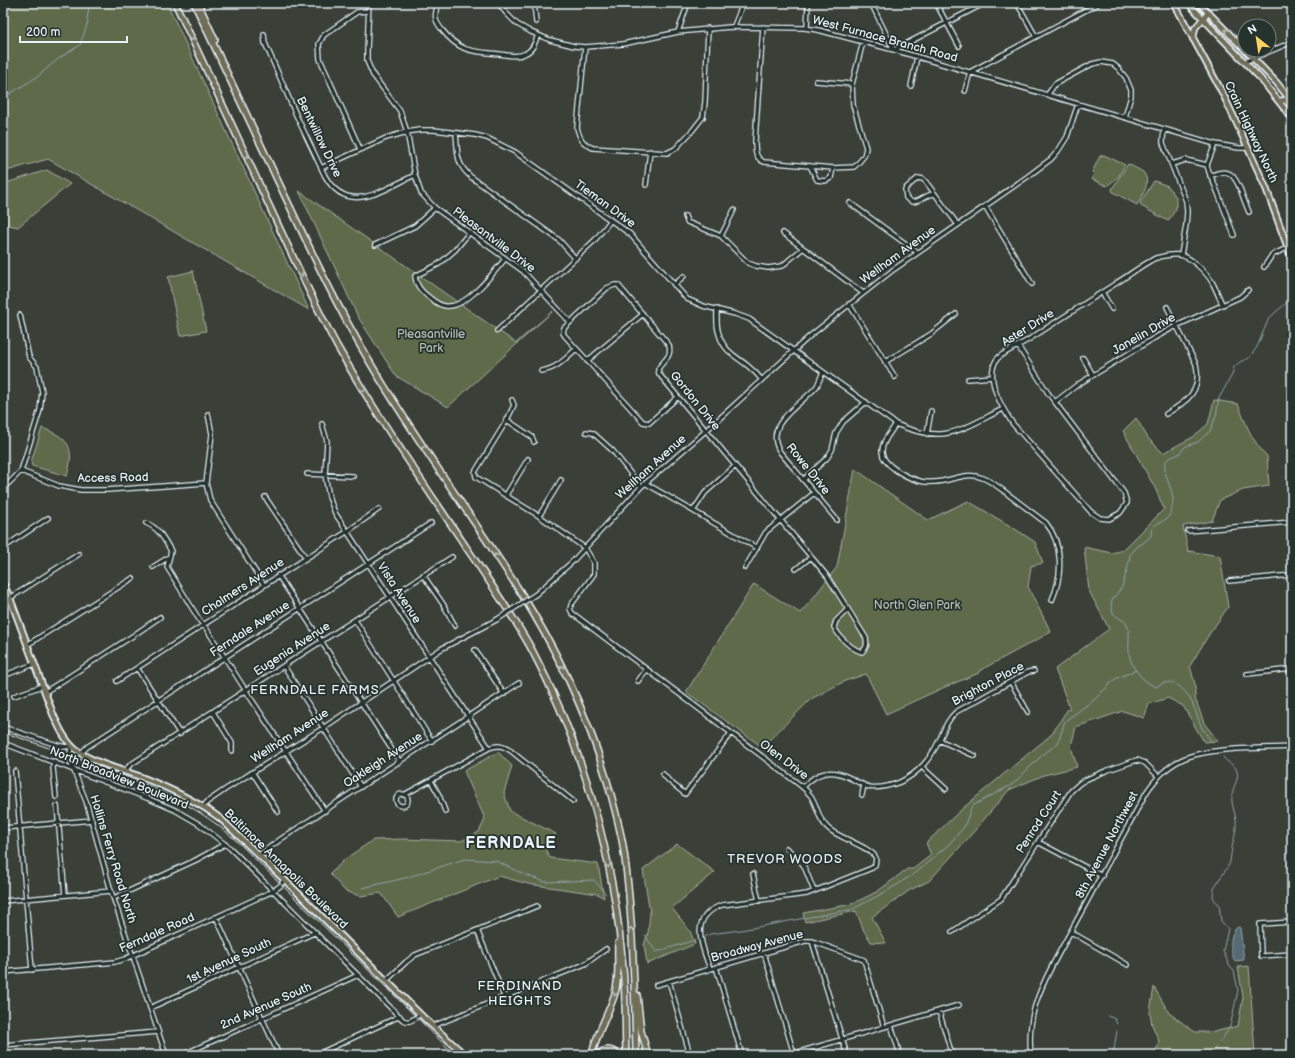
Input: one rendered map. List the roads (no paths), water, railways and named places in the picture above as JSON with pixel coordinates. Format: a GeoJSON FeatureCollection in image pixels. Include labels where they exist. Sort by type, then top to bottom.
{"type":"FeatureCollection","features":[{"type":"Feature","properties":{"kind":"highway"},"geometry":{"type":"LineString","coordinates":[[176,3],[296,263],[337,345],[380,417],[504,603],[531,650],[547,682],[572,740],[589,788],[608,862],[619,926],[624,985],[626,1055]]}},
{"type":"Feature","properties":{"kind":"highway"},"geometry":{"type":"LineString","coordinates":[[194,3],[327,282],[358,343],[398,408],[521,594],[549,641],[572,687],[600,757],[622,839],[629,890],[634,969],[636,1055]]}},
{"type":"Feature","properties":{"kind":"highway"},"geometry":{"type":"LineString","coordinates":[[198,3],[250,119]]}},
{"type":"Feature","properties":{"kind":"highway"},"geometry":{"type":"LineString","coordinates":[[592,1055],[598,1033],[614,997],[618,982],[619,926]]}},
{"type":"Feature","properties":{"kind":"highway"},"geometry":{"type":"LineString","coordinates":[[634,969],[640,1026],[648,1055]]}},
{"type":"Feature","properties":{"kind":"highway"},"geometry":{"type":"LineString","coordinates":[[597,1055],[602,1051],[607,1050],[613,1051],[618,1055]]}},
{"type":"Feature","properties":{"kind":"main road","name":"Crain Highway North"},"geometry":{"type":"LineString","coordinates":[[1174,3],[1224,96],[1248,148],[1266,188],[1292,259]]}},
{"type":"Feature","properties":{"kind":"main road"},"geometry":{"type":"LineString","coordinates":[[1188,3],[1244,62],[1276,93],[1285,92]]}},
{"type":"Feature","properties":{"kind":"main road"},"geometry":{"type":"LineString","coordinates":[[1199,3],[1237,42]]}},
{"type":"Feature","properties":{"kind":"main road"},"geometry":{"type":"LineString","coordinates":[[1194,39],[1195,28],[1208,13]]}},
{"type":"Feature","properties":{"kind":"main road"},"geometry":{"type":"LineString","coordinates":[[1254,58],[1285,92],[1292,102]]}},
{"type":"Feature","properties":{"kind":"main road"},"geometry":{"type":"LineString","coordinates":[[1260,78],[1292,118]]}},
{"type":"Feature","properties":{"kind":"main road"},"geometry":{"type":"LineString","coordinates":[[1279,101],[1285,100],[1292,107]]}},
{"type":"Feature","properties":{"kind":"main road","name":"Baltimore Annapolis Boulevard"},"geometry":{"type":"LineString","coordinates":[[3,583],[10,598],[42,686],[59,726],[71,745],[81,753],[165,787],[212,812],[259,855],[432,1026],[465,1055]]}},
{"type":"Feature","properties":{"kind":"street","name":"Pleasantville Drive"},"geometry":{"type":"LineString","coordinates":[[369,3],[367,61],[373,75],[400,111],[407,132],[415,175],[421,193],[435,208],[523,271],[570,322]]}},
{"type":"Feature","properties":{"kind":"street"},"geometry":{"type":"LineString","coordinates":[[438,3],[435,12],[435,20],[440,27],[457,46],[474,52],[518,56],[526,54],[531,50],[538,35]]}},
{"type":"Feature","properties":{"kind":"street","name":"West Furnace Branch Road"},"geometry":{"type":"LineString","coordinates":[[498,3],[517,24],[538,35],[560,43],[585,47],[623,44],[678,32],[734,26],[807,28],[829,32],[1048,94],[1164,130],[1215,144],[1248,148]]}},
{"type":"Feature","properties":{"kind":"street"},"geometry":{"type":"LineString","coordinates":[[534,3],[536,22]]}},
{"type":"Feature","properties":{"kind":"street"},"geometry":{"type":"LineString","coordinates":[[678,32],[688,3]]}},
{"type":"Feature","properties":{"kind":"street"},"geometry":{"type":"LineString","coordinates":[[734,26],[743,3]]}},
{"type":"Feature","properties":{"kind":"street"},"geometry":{"type":"LineString","coordinates":[[807,28],[808,3]]}},
{"type":"Feature","properties":{"kind":"street"},"geometry":{"type":"LineString","coordinates":[[871,3],[894,50],[985,3]]}},
{"type":"Feature","properties":{"kind":"street"},"geometry":{"type":"LineString","coordinates":[[936,3],[959,46]]}},
{"type":"Feature","properties":{"kind":"street"},"geometry":{"type":"LineString","coordinates":[[1017,3],[1036,37]]}},
{"type":"Feature","properties":{"kind":"street"},"geometry":{"type":"LineString","coordinates":[[965,90],[970,72],[1098,3]]}},
{"type":"Feature","properties":{"kind":"street"},"geometry":{"type":"LineString","coordinates":[[360,150],[320,59],[319,44],[324,35],[357,12],[368,11]]}},
{"type":"Feature","properties":{"kind":"street"},"geometry":{"type":"LineString","coordinates":[[763,27],[755,146],[756,155],[764,162],[834,168],[854,167],[860,161],[864,156],[866,148],[855,113],[852,84],[863,42]]}},
{"type":"Feature","properties":{"kind":"street"},"geometry":{"type":"LineString","coordinates":[[585,47],[577,128],[579,136],[585,144],[593,148],[667,153],[675,149],[703,117],[708,28]]}},
{"type":"Feature","properties":{"kind":"street","name":"Bentwillow Drive"},"geometry":{"type":"LineString","coordinates":[[264,34],[264,43],[297,117],[321,168],[329,183],[337,192],[349,196],[368,197],[415,175]]}},
{"type":"Feature","properties":{"kind":"street"},"geometry":{"type":"LineString","coordinates":[[1277,48],[1292,42]]}},
{"type":"Feature","properties":{"kind":"street"},"geometry":{"type":"LineString","coordinates":[[911,86],[917,57]]}},
{"type":"Feature","properties":{"kind":"street"},"geometry":{"type":"LineString","coordinates":[[1244,62],[1254,58]]}},
{"type":"Feature","properties":{"kind":"street"},"geometry":{"type":"LineString","coordinates":[[1048,94],[1055,84],[1092,64],[1100,62],[1113,64],[1126,78],[1131,90],[1131,96],[1125,117]]}},
{"type":"Feature","properties":{"kind":"street"},"geometry":{"type":"LineString","coordinates":[[816,81],[852,84]]}},
{"type":"Feature","properties":{"kind":"street","name":"Wellham Avenue"},"geometry":{"type":"LineString","coordinates":[[203,807],[252,772],[322,728],[429,657],[451,643],[498,619],[536,594],[562,572],[645,483],[706,431],[794,350],[862,293],[917,252],[1043,166],[1058,151],[1067,137],[1078,104]]}},
{"type":"Feature","properties":{"kind":"street","name":"Tieman Drive"},"geometry":{"type":"LineString","coordinates":[[321,168],[386,138],[407,132],[434,130],[487,138],[512,150],[630,234],[688,299],[703,306],[749,319],[896,424],[927,434],[948,434],[960,430],[1003,409]]}},
{"type":"Feature","properties":{"kind":"street"},"geometry":{"type":"LineString","coordinates":[[1164,130],[1164,143],[1184,194],[1187,212],[1181,255],[1192,260],[1209,277],[1222,304]]}},
{"type":"Feature","properties":{"kind":"street"},"geometry":{"type":"LineString","coordinates":[[456,133],[458,158],[462,168],[471,177],[559,240],[575,258]]}},
{"type":"Feature","properties":{"kind":"street"},"geometry":{"type":"LineString","coordinates":[[1215,144],[1207,165],[1234,235]]}},
{"type":"Feature","properties":{"kind":"street"},"geometry":{"type":"LineString","coordinates":[[646,185],[650,152]]}},
{"type":"Feature","properties":{"kind":"street"},"geometry":{"type":"LineString","coordinates":[[1172,164],[1186,160],[1207,165]]}},
{"type":"Feature","properties":{"kind":"street"},"geometry":{"type":"LineString","coordinates":[[810,166],[817,180],[825,181],[831,178],[834,168]]}},
{"type":"Feature","properties":{"kind":"street"},"geometry":{"type":"LineString","coordinates":[[1210,176],[1224,172],[1233,175],[1249,212]]}},
{"type":"Feature","properties":{"kind":"street"},"geometry":{"type":"LineString","coordinates":[[935,194],[928,195],[919,201],[912,202],[906,198],[905,190],[918,178],[923,179],[926,182],[935,194],[958,225]]}},
{"type":"Feature","properties":{"kind":"street"},"geometry":{"type":"LineString","coordinates":[[850,203],[917,252]]}},
{"type":"Feature","properties":{"kind":"street"},"geometry":{"type":"LineString","coordinates":[[986,206],[1032,284]]}},
{"type":"Feature","properties":{"kind":"street"},"geometry":{"type":"LineString","coordinates":[[375,245],[414,226],[435,208]]}},
{"type":"Feature","properties":{"kind":"street"},"geometry":{"type":"LineString","coordinates":[[721,236],[734,210]]}},
{"type":"Feature","properties":{"kind":"street"},"geometry":{"type":"LineString","coordinates":[[686,216],[687,222],[721,236],[748,262],[756,266],[768,268],[782,266],[802,249]]}},
{"type":"Feature","properties":{"kind":"street"},"geometry":{"type":"LineString","coordinates":[[497,331],[595,240],[611,220]]}},
{"type":"Feature","properties":{"kind":"street"},"geometry":{"type":"LineString","coordinates":[[469,233],[455,250],[439,264],[415,276],[415,281],[419,288],[434,301],[443,306],[460,304],[491,277],[505,259]]}},
{"type":"Feature","properties":{"kind":"street"},"geometry":{"type":"LineString","coordinates":[[783,233],[802,249],[862,293]]}},
{"type":"Feature","properties":{"kind":"street"},"geometry":{"type":"LineString","coordinates":[[1264,267],[1272,254],[1287,248]]}},
{"type":"Feature","properties":{"kind":"street","name":"Aster Drive"},"geometry":{"type":"LineString","coordinates":[[992,377],[994,367],[998,359],[1018,346],[1155,259],[1181,255]]}},
{"type":"Feature","properties":{"kind":"street"},"geometry":{"type":"LineString","coordinates":[[674,285],[684,276]]}},
{"type":"Feature","properties":{"kind":"street","name":"Gordon Drive"},"geometry":{"type":"LineString","coordinates":[[570,322],[607,288],[618,285],[669,345],[670,355],[658,369],[659,374],[827,576],[848,609],[866,638],[867,644],[862,652],[857,651],[852,647],[834,627],[836,621],[848,609]]}},
{"type":"Feature","properties":{"kind":"street","name":"Janelin Drive"},"geometry":{"type":"LineString","coordinates":[[1054,402],[1077,385],[1156,337],[1222,304],[1240,297],[1248,290]]}},
{"type":"Feature","properties":{"kind":"street"},"geometry":{"type":"LineString","coordinates":[[1102,292],[1112,309]]}},
{"type":"Feature","properties":{"kind":"street"},"geometry":{"type":"LineString","coordinates":[[849,304],[895,377]]}},
{"type":"Feature","properties":{"kind":"street"},"geometry":{"type":"LineString","coordinates":[[1166,414],[1184,402],[1195,391],[1198,373],[1196,364],[1167,307]]}},
{"type":"Feature","properties":{"kind":"street"},"geometry":{"type":"LineString","coordinates":[[717,309],[717,323],[723,344],[732,355],[750,368],[762,380]]}},
{"type":"Feature","properties":{"kind":"street"},"geometry":{"type":"LineString","coordinates":[[587,361],[643,314]]}},
{"type":"Feature","properties":{"kind":"street"},"geometry":{"type":"LineString","coordinates":[[886,362],[931,334],[956,314]]}},
{"type":"Feature","properties":{"kind":"street"},"geometry":{"type":"LineString","coordinates":[[3,486],[9,483],[21,470],[40,410],[42,392],[38,367],[29,357],[20,315]]}},
{"type":"Feature","properties":{"kind":"street"},"geometry":{"type":"LineString","coordinates":[[570,322],[564,328],[564,336],[643,422],[649,423],[678,397]]}},
{"type":"Feature","properties":{"kind":"street"},"geometry":{"type":"LineString","coordinates":[[968,379],[992,377],[1003,409],[1023,436],[1092,512],[1100,518],[1109,519],[1120,512],[1127,503],[1124,493],[1054,402],[1018,346]]}},
{"type":"Feature","properties":{"kind":"street"},"geometry":{"type":"LineString","coordinates":[[542,371],[550,370],[556,367],[576,349]]}},
{"type":"Feature","properties":{"kind":"street"},"geometry":{"type":"LineString","coordinates":[[1083,358],[1093,375]]}},
{"type":"Feature","properties":{"kind":"street","name":"Rowe Drive"},"geometry":{"type":"LineString","coordinates":[[823,372],[817,385],[781,421],[776,430],[776,446],[836,520]]}},
{"type":"Feature","properties":{"kind":"street"},"geometry":{"type":"LineString","coordinates":[[512,400],[514,405],[475,472],[476,478],[539,516],[585,548]]}},
{"type":"Feature","properties":{"kind":"street"},"geometry":{"type":"LineString","coordinates":[[803,480],[827,458],[832,450],[836,433],[843,422],[866,402]]}},
{"type":"Feature","properties":{"kind":"street"},"geometry":{"type":"LineString","coordinates":[[927,434],[931,411]]}},
{"type":"Feature","properties":{"kind":"street"},"geometry":{"type":"LineString","coordinates":[[208,414],[212,434],[206,483],[210,500],[264,585]]}},
{"type":"Feature","properties":{"kind":"street"},"geometry":{"type":"LineString","coordinates":[[506,420],[532,437],[534,442]]}},
{"type":"Feature","properties":{"kind":"street","name":"Vista Avenue"},"geometry":{"type":"LineString","coordinates":[[322,424],[327,441],[325,475],[329,497],[335,513],[489,748]]}},
{"type":"Feature","properties":{"kind":"street"},"geometry":{"type":"LineString","coordinates":[[896,424],[883,444],[882,452],[884,460],[892,467],[921,482],[938,482],[957,476],[983,478],[995,485],[1046,523],[1052,530],[1056,540],[1060,564],[1057,589],[1052,600]]}},
{"type":"Feature","properties":{"kind":"street"},"geometry":{"type":"LineString","coordinates":[[586,432],[593,433],[613,452],[641,487]]}},
{"type":"Feature","properties":{"kind":"street"},"geometry":{"type":"LineString","coordinates":[[506,495],[528,459]]}},
{"type":"Feature","properties":{"kind":"street"},"geometry":{"type":"LineString","coordinates":[[693,511],[705,493],[735,466]]}},
{"type":"Feature","properties":{"kind":"street","name":"Access Road"},"geometry":{"type":"LineString","coordinates":[[21,470],[59,486],[81,490],[107,490],[206,483]]}},
{"type":"Feature","properties":{"kind":"street"},"geometry":{"type":"LineString","coordinates":[[306,474],[353,476]]}},
{"type":"Feature","properties":{"kind":"street"},"geometry":{"type":"LineString","coordinates":[[539,516],[561,480]]}},
{"type":"Feature","properties":{"kind":"street"},"geometry":{"type":"LineString","coordinates":[[645,483],[757,548]]}},
{"type":"Feature","properties":{"kind":"street"},"geometry":{"type":"LineString","coordinates":[[745,568],[766,532],[814,493]]}},
{"type":"Feature","properties":{"kind":"street"},"geometry":{"type":"LineString","coordinates":[[265,497],[306,558]]}},
{"type":"Feature","properties":{"kind":"street","name":"Chalmers Avenue"},"geometry":{"type":"LineString","coordinates":[[117,681],[278,575],[348,531],[379,509]]}},
{"type":"Feature","properties":{"kind":"street"},"geometry":{"type":"LineString","coordinates":[[3,548],[48,518]]}},
{"type":"Feature","properties":{"kind":"street"},"geometry":{"type":"LineString","coordinates":[[1188,531],[1292,522]]}},
{"type":"Feature","properties":{"kind":"street"},"geometry":{"type":"LineString","coordinates":[[146,523],[152,525],[158,530],[171,551],[167,567],[224,658],[325,811]]}},
{"type":"Feature","properties":{"kind":"street","name":"Ferndale Avenue"},"geometry":{"type":"LineString","coordinates":[[81,753],[85,748],[158,700],[431,523]]}},
{"type":"Feature","properties":{"kind":"street","name":"Olen Drive"},"geometry":{"type":"LineString","coordinates":[[585,548],[594,563],[594,574],[571,605],[571,612],[803,787],[810,795],[819,816],[827,828],[871,852],[877,860],[876,865],[872,868],[814,891],[797,896],[722,905],[710,912],[704,918],[700,928],[700,934],[710,969]]}},
{"type":"Feature","properties":{"kind":"street"},"geometry":{"type":"LineString","coordinates":[[10,598],[79,554]]}},
{"type":"Feature","properties":{"kind":"street"},"geometry":{"type":"LineString","coordinates":[[153,567],[169,557]]}},
{"type":"Feature","properties":{"kind":"street","name":"Eugenia Avenue"},"geometry":{"type":"LineString","coordinates":[[125,771],[130,765],[452,557]]}},
{"type":"Feature","properties":{"kind":"street"},"geometry":{"type":"LineString","coordinates":[[796,569],[811,557]]}},
{"type":"Feature","properties":{"kind":"street"},"geometry":{"type":"LineString","coordinates":[[278,575],[400,762]]}},
{"type":"Feature","properties":{"kind":"street"},"geometry":{"type":"LineString","coordinates":[[423,575],[456,626]]}},
{"type":"Feature","properties":{"kind":"street"},"geometry":{"type":"LineString","coordinates":[[1229,581],[1292,575]]}},
{"type":"Feature","properties":{"kind":"street"},"geometry":{"type":"LineString","coordinates":[[27,645],[133,578]]}},
{"type":"Feature","properties":{"kind":"street"},"geometry":{"type":"LineString","coordinates":[[45,692],[160,617]]}},
{"type":"Feature","properties":{"kind":"street"},"geometry":{"type":"LineString","coordinates":[[355,620],[432,741]]}},
{"type":"Feature","properties":{"kind":"street"},"geometry":{"type":"LineString","coordinates":[[474,650],[504,694]]}},
{"type":"Feature","properties":{"kind":"street"},"geometry":{"type":"LineString","coordinates":[[3,676],[34,664]]}},
{"type":"Feature","properties":{"kind":"street"},"geometry":{"type":"LineString","coordinates":[[284,666],[322,728],[361,787]]}},
{"type":"Feature","properties":{"kind":"street"},"geometry":{"type":"LineString","coordinates":[[137,668],[180,734]]}},
{"type":"Feature","properties":{"kind":"street"},"geometry":{"type":"LineString","coordinates":[[1247,674],[1292,669]]}},
{"type":"Feature","properties":{"kind":"street"},"geometry":{"type":"LineString","coordinates":[[638,682],[646,670]]}},
{"type":"Feature","properties":{"kind":"street","name":"Brighton Place"},"geometry":{"type":"LineString","coordinates":[[803,787],[814,777],[822,774],[833,773],[845,775],[864,785],[877,787],[895,784],[907,778],[922,766],[931,756],[948,721],[956,712],[1028,672],[1034,671]]}},
{"type":"Feature","properties":{"kind":"street"},"geometry":{"type":"LineString","coordinates":[[1011,682],[1028,712]]}},
{"type":"Feature","properties":{"kind":"street","name":"Oakleigh Avenue"},"geometry":{"type":"LineString","coordinates":[[259,855],[281,839],[519,683]]}},
{"type":"Feature","properties":{"kind":"street"},"geometry":{"type":"LineString","coordinates":[[14,696],[42,686]]}},
{"type":"Feature","properties":{"kind":"street"},"geometry":{"type":"LineString","coordinates":[[213,712],[232,743],[232,751]]}},
{"type":"Feature","properties":{"kind":"street"},"geometry":{"type":"LineString","coordinates":[[3,727],[57,745],[66,747],[71,745]]}},
{"type":"Feature","properties":{"kind":"street"},"geometry":{"type":"LineString","coordinates":[[664,774],[669,781],[685,794],[731,733]]}},
{"type":"Feature","properties":{"kind":"street"},"geometry":{"type":"LineString","coordinates":[[939,740],[975,756]]}},
{"type":"Feature","properties":{"kind":"street","name":"North Broadview Boulevard"},"geometry":{"type":"LineString","coordinates":[[3,743],[125,789],[175,810],[191,819],[225,844],[400,1016]]}},
{"type":"Feature","properties":{"kind":"street","name":"Hollins Ferry Road North"},"geometry":{"type":"LineString","coordinates":[[71,745],[70,757],[73,769],[86,801],[111,891],[166,1055]]}},
{"type":"Feature","properties":{"kind":"street"},"geometry":{"type":"LineString","coordinates":[[404,795],[408,791],[431,781],[489,748],[499,745],[507,748],[573,801]]}},
{"type":"Feature","properties":{"kind":"street","name":"8th Avenue Northwest"},"geometry":{"type":"LineString","coordinates":[[1031,1055],[1031,1019],[1040,990],[1146,793],[1158,776],[1181,759],[1204,752],[1292,747]]}},
{"type":"Feature","properties":{"kind":"street","name":"Penrod Court"},"geometry":{"type":"LineString","coordinates":[[952,932],[1001,899],[1071,791],[1080,783],[1108,770],[1137,760],[1145,763],[1158,776]]}},
{"type":"Feature","properties":{"kind":"street"},"geometry":{"type":"LineString","coordinates":[[54,761],[52,768],[56,798]]}},
{"type":"Feature","properties":{"kind":"street"},"geometry":{"type":"LineString","coordinates":[[922,766],[946,789]]}},
{"type":"Feature","properties":{"kind":"street"},"geometry":{"type":"LineString","coordinates":[[15,771],[32,970]]}},
{"type":"Feature","properties":{"kind":"street"},"geometry":{"type":"LineString","coordinates":[[252,772],[278,812]]}},
{"type":"Feature","properties":{"kind":"street"},"geometry":{"type":"LineString","coordinates":[[431,781],[439,794],[445,810]]}},
{"type":"Feature","properties":{"kind":"street"},"geometry":{"type":"LineString","coordinates":[[862,795],[864,785]]}},
{"type":"Feature","properties":{"kind":"street"},"geometry":{"type":"LineString","coordinates":[[57,806],[65,895]]}},
{"type":"Feature","properties":{"kind":"street"},"geometry":{"type":"LineString","coordinates":[[3,828],[92,820]]}},
{"type":"Feature","properties":{"kind":"street"},"geometry":{"type":"LineString","coordinates":[[1038,842],[1102,876]]}},
{"type":"Feature","properties":{"kind":"street"},"geometry":{"type":"LineString","coordinates":[[114,898],[196,860],[225,844]]}},
{"type":"Feature","properties":{"kind":"street"},"geometry":{"type":"LineString","coordinates":[[786,848],[796,856],[804,866],[814,891]]}},
{"type":"Feature","properties":{"kind":"street"},"geometry":{"type":"LineString","coordinates":[[753,874],[759,901]]}},
{"type":"Feature","properties":{"kind":"street","name":"Ferndale Road"},"geometry":{"type":"LineString","coordinates":[[3,972],[115,962],[132,956],[273,891],[280,886],[284,880]]}},
{"type":"Feature","properties":{"kind":"street"},"geometry":{"type":"LineString","coordinates":[[3,901],[111,891]]}},
{"type":"Feature","properties":{"kind":"street"},"geometry":{"type":"LineString","coordinates":[[386,981],[415,955],[537,906]]}},
{"type":"Feature","properties":{"kind":"street"},"geometry":{"type":"LineString","coordinates":[[216,917],[279,1055]]}},
{"type":"Feature","properties":{"kind":"street"},"geometry":{"type":"LineString","coordinates":[[1292,922],[1260,924],[1261,956],[1292,954]]}},
{"type":"Feature","properties":{"kind":"street"},"geometry":{"type":"LineString","coordinates":[[477,930],[504,996]]}},
{"type":"Feature","properties":{"kind":"street","name":"1st Avenue South"},"geometry":{"type":"LineString","coordinates":[[150,1008],[316,932]]}},
{"type":"Feature","properties":{"kind":"street"},"geometry":{"type":"LineString","coordinates":[[1071,932],[1128,965]]}},
{"type":"Feature","properties":{"kind":"street","name":"Broadway Avenue"},"geometry":{"type":"LineString","coordinates":[[656,985],[805,941],[812,941],[864,960],[884,1027]]}},
{"type":"Feature","properties":{"kind":"street"},"geometry":{"type":"LineString","coordinates":[[812,941],[847,1055]]}},
{"type":"Feature","properties":{"kind":"street"},"geometry":{"type":"LineString","coordinates":[[432,1026],[585,964],[606,949]]}},
{"type":"Feature","properties":{"kind":"street"},"geometry":{"type":"LineString","coordinates":[[764,953],[794,1054]]}},
{"type":"Feature","properties":{"kind":"street"},"geometry":{"type":"LineString","coordinates":[[716,968],[742,1055]]}},
{"type":"Feature","properties":{"kind":"street","name":"2nd Avenue South"},"geometry":{"type":"LineString","coordinates":[[182,1055],[358,974]]}},
{"type":"Feature","properties":{"kind":"street"},"geometry":{"type":"LineString","coordinates":[[669,982],[690,1055]]}},
{"type":"Feature","properties":{"kind":"street"},"geometry":{"type":"LineString","coordinates":[[789,1055],[959,1005]]}},
{"type":"Feature","properties":{"kind":"street"},"geometry":{"type":"LineString","coordinates":[[939,1011],[952,1055]]}},
{"type":"Feature","properties":{"kind":"street"},"geometry":{"type":"LineString","coordinates":[[316,1055],[400,1016],[404,1020],[408,1021],[413,1020],[420,1014]]}},
{"type":"Feature","properties":{"kind":"street"},"geometry":{"type":"LineString","coordinates":[[891,1025],[900,1055]]}},
{"type":"Feature","properties":{"kind":"street"},"geometry":{"type":"LineString","coordinates":[[3,1045],[158,1032]]}},
{"type":"Feature","properties":{"kind":"water"},"geometry":{"type":"Polygon","coordinates":[[[1238,927],[1240,928],[1244,960],[1235,961],[1231,948],[1231,938],[1238,927]]]}},
{"type":"Feature","properties":{"kind":"waterway"},"geometry":{"type":"LineString","coordinates":[[3,98],[37,77],[58,59],[80,45],[88,22],[87,18],[90,3]]}},
{"type":"Feature","properties":{"kind":"waterway"},"geometry":{"type":"LineString","coordinates":[[1213,743],[1202,728],[1186,692],[1178,685],[1170,682],[1156,687],[1146,681],[1137,672],[1131,662],[1127,625],[1113,613],[1111,603],[1122,587],[1130,555],[1138,546],[1151,536],[1153,527],[1166,519],[1171,511],[1173,499],[1165,472],[1165,462],[1179,454],[1186,446],[1198,442],[1210,431],[1216,416],[1219,398],[1232,375],[1234,367],[1240,362],[1249,358],[1257,347],[1269,318],[1292,298]]}},
{"type":"Feature","properties":{"kind":"waterway"},"geometry":{"type":"LineString","coordinates":[[705,937],[710,934],[741,930],[853,909],[887,891],[917,872],[949,844],[964,827],[972,806],[1013,784],[1039,758],[1058,743],[1065,721],[1095,699],[1115,679],[1136,670]]}},
{"type":"Feature","properties":{"kind":"waterway"},"geometry":{"type":"LineString","coordinates":[[1213,1055],[1213,1051],[1230,1027],[1238,990],[1234,971],[1230,967],[1223,951],[1228,929],[1221,921],[1219,904],[1214,900],[1213,895],[1214,889],[1230,862],[1236,827],[1232,793],[1237,779],[1237,772],[1235,767],[1223,757]]}},
{"type":"Feature","properties":{"kind":"waterway"},"geometry":{"type":"LineString","coordinates":[[362,888],[405,878],[465,859],[496,861],[545,882],[594,880],[606,894]]}},
{"type":"Feature","properties":{"kind":"waterway"},"geometry":{"type":"LineString","coordinates":[[645,935],[656,952],[695,940]]}},
{"type":"Feature","properties":{"kind":"waterway"},"geometry":{"type":"LineString","coordinates":[[1108,1016],[1115,1019],[1117,1024]]}},
{"type":"Feature","properties":{"kind":"waterway"},"geometry":{"type":"LineString","coordinates":[[1113,1055],[1117,1031]]}},
{"type":"Feature","properties":{"kind":"tram line"},"geometry":{"type":"LineString","coordinates":[[3,732],[139,782],[175,798],[209,819],[241,845],[455,1055]]}},
{"type":"Feature","properties":{"kind":"district","name":"FERNDALE FARMS"},"geometry":{"type":"Point","coordinates":[315,690]}},
{"type":"Feature","properties":{"kind":"district","name":"FERNDALE"},"geometry":{"type":"Point","coordinates":[511,843]}},
{"type":"Feature","properties":{"kind":"district","name":"TREVOR WOODS"},"geometry":{"type":"Point","coordinates":[785,859]}},
{"type":"Feature","properties":{"kind":"district","name":"FERDINAND HEIGHTS"},"geometry":{"type":"Point","coordinates":[520,994]}},
{"type":"Feature","properties":{"kind":"park label","name":"Pleasantville Park"},"geometry":{"type":"Point","coordinates":[431,341]}},
{"type":"Feature","properties":{"kind":"park label","name":"North Glen Park"},"geometry":{"type":"Point","coordinates":[917,605]}}]}
